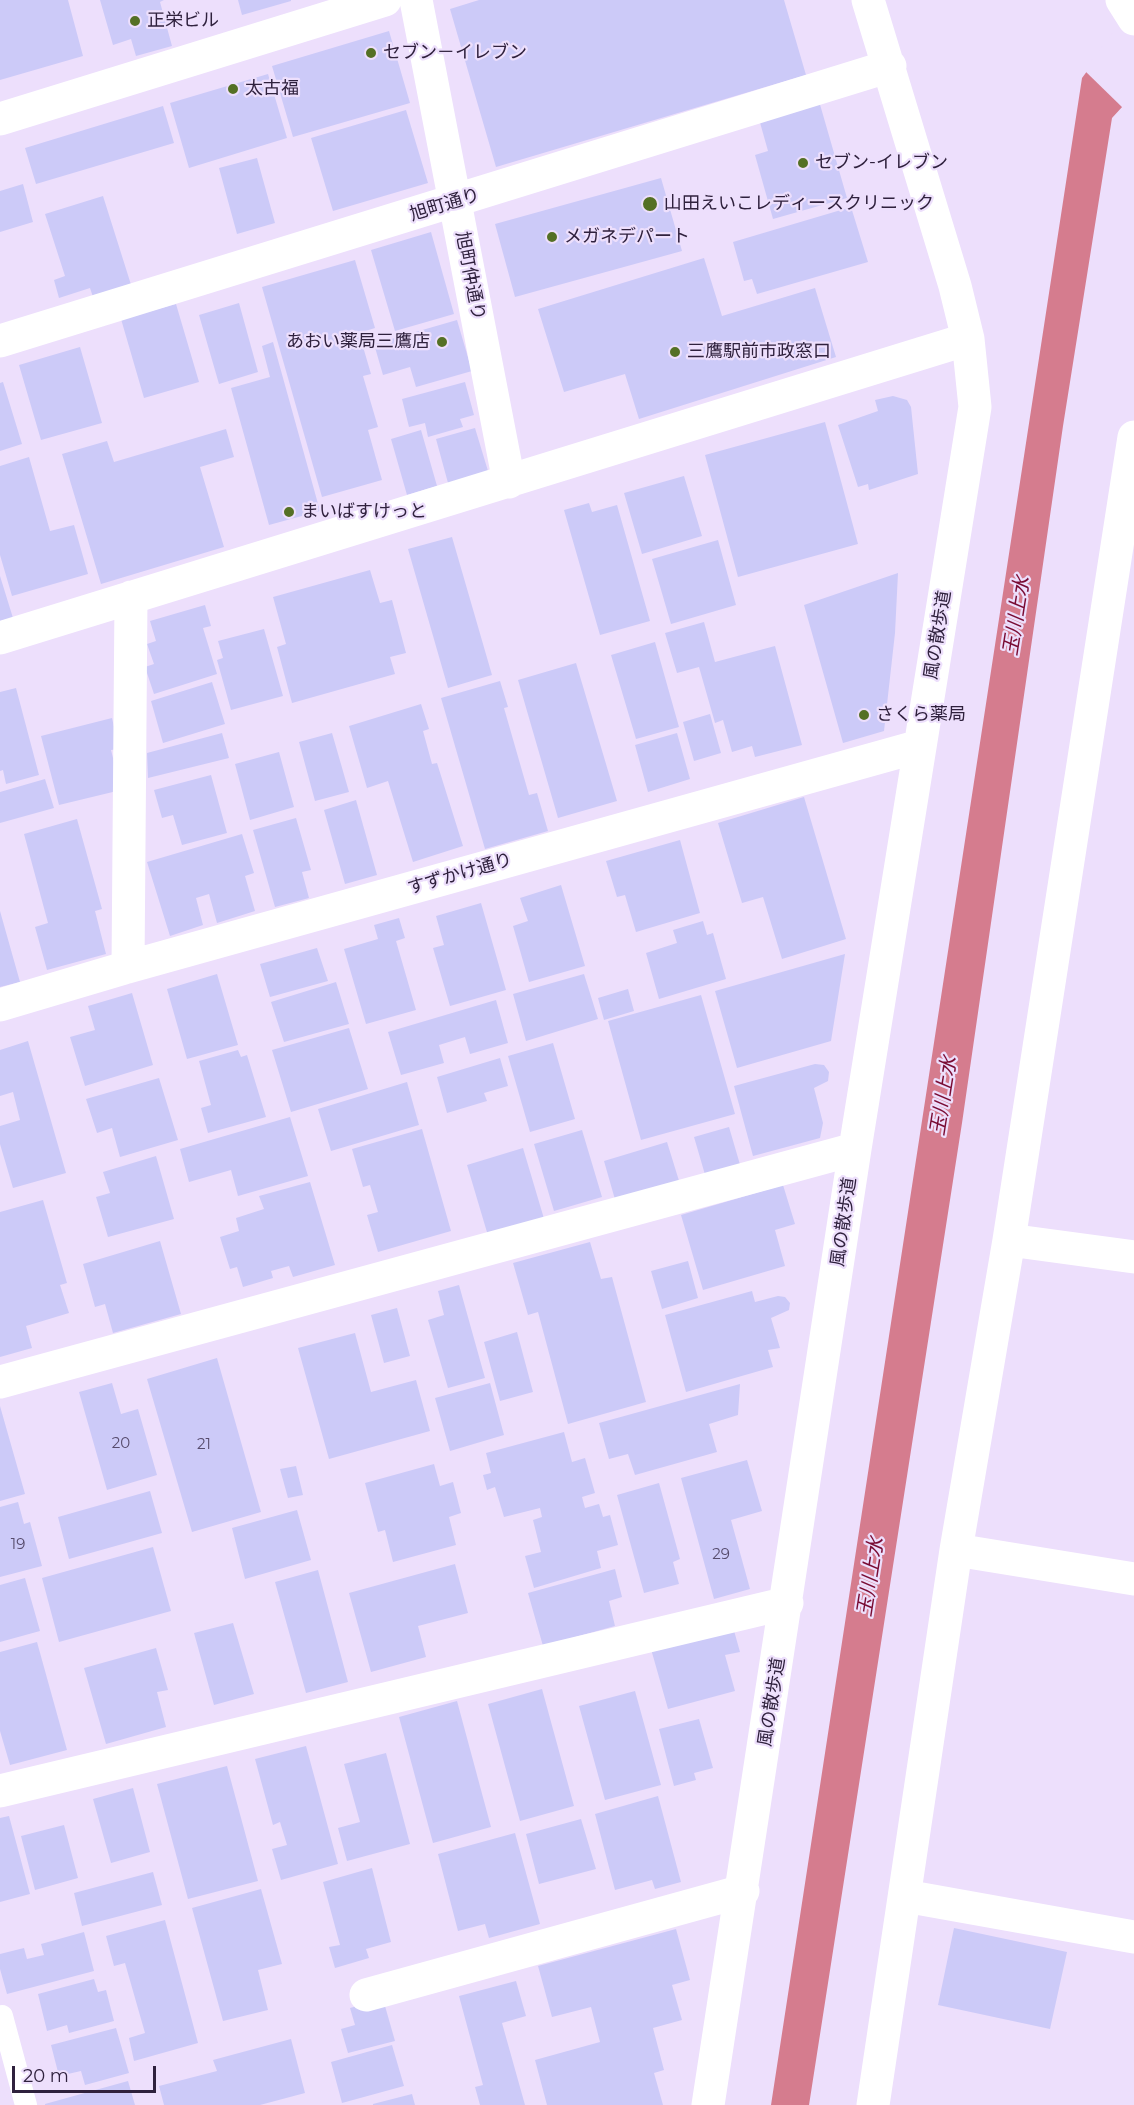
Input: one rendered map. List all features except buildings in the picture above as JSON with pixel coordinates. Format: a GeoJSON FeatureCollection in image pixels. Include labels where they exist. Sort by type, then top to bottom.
{"type":"FeatureCollection","features":[{"type":"Feature","properties":{"kind":"street"},"geometry":{"type":"LineString","coordinates":[[0,119],[385,0]]}},
{"type":"Feature","properties":{"kind":"street","name":"旭町仲通り"},"geometry":{"type":"LineString","coordinates":[[416,0],[509,482]]}},
{"type":"Feature","properties":{"kind":"street","name":"風の散歩道"},"geometry":{"type":"LineString","coordinates":[[708,2105],[743,1890],[855,1149],[975,406],[968,339],[955,286],[890,66],[868,0]]}},
{"type":"Feature","properties":{"kind":"street","name":"旭町通り"},"geometry":{"type":"LineString","coordinates":[[0,340],[890,66]]}},
{"type":"Feature","properties":{"kind":"street"},"geometry":{"type":"LineString","coordinates":[[0,638],[968,339]]}},
{"type":"Feature","properties":{"kind":"street"},"geometry":{"type":"LineString","coordinates":[[873,2105],[956,1550],[1010,1240],[1134,437]]}},
{"type":"Feature","properties":{"kind":"street"},"geometry":{"type":"LineString","coordinates":[[128,967],[131,597]]}},
{"type":"Feature","properties":{"kind":"street","name":"すずかけ通り"},"geometry":{"type":"LineString","coordinates":[[0,1005],[128,967],[920,746]]}},
{"type":"Feature","properties":{"kind":"street"},"geometry":{"type":"LineString","coordinates":[[0,1382],[855,1149]]}},
{"type":"Feature","properties":{"kind":"street"},"geometry":{"type":"LineString","coordinates":[[1010,1240],[1134,1257]]}},
{"type":"Feature","properties":{"kind":"street"},"geometry":{"type":"LineString","coordinates":[[956,1550],[1134,1579]]}},
{"type":"Feature","properties":{"kind":"street"},"geometry":{"type":"LineString","coordinates":[[0,1791],[787,1603]]}},
{"type":"Feature","properties":{"kind":"street"},"geometry":{"type":"LineString","coordinates":[[366,1995],[743,1890]]}},
{"type":"Feature","properties":{"kind":"street"},"geometry":{"type":"LineString","coordinates":[[905,1896],[1134,1937]]}},
{"type":"Feature","properties":{"kind":"lane"},"geometry":{"type":"LineString","coordinates":[[2,2016],[26,2105]]}},
{"type":"Feature","properties":{"kind":"water","name":"玉川上水"},"geometry":{"type":"Polygon","coordinates":[[[1134,8],[1134,94],[1112,118],[1063,426],[962,1123],[809,2105],[771,2105],[1082,78],[1134,8]]]}},
{"type":"Feature","properties":{"kind":"pier"},"geometry":{"type":"Polygon","coordinates":[[[1134,5],[1134,98],[1124,109],[1084,70],[1134,5]]]}},
{"type":"Feature","properties":{"kind":"place","name":"正栄ビル"},"geometry":{"type":"Point","coordinates":[135,21]}},
{"type":"Feature","properties":{"kind":"place","name":"セブン－イレブン"},"geometry":{"type":"Point","coordinates":[371,53]}},
{"type":"Feature","properties":{"kind":"place","name":"太古福"},"geometry":{"type":"Point","coordinates":[233,89]}},
{"type":"Feature","properties":{"kind":"place","name":"セブン-イレブン"},"geometry":{"type":"Point","coordinates":[803,163]}},
{"type":"Feature","properties":{"kind":"place","name":"山田えいこレディースクリニック"},"geometry":{"type":"Point","coordinates":[650,204]}},
{"type":"Feature","properties":{"kind":"place","name":"メガネデパート"},"geometry":{"type":"Point","coordinates":[552,237]}},
{"type":"Feature","properties":{"kind":"place","name":"あおい薬局三鷹店"},"geometry":{"type":"Point","coordinates":[442,342]}},
{"type":"Feature","properties":{"kind":"place","name":"三鷹駅前市政窓口"},"geometry":{"type":"Point","coordinates":[675,352]}},
{"type":"Feature","properties":{"kind":"place","name":"まいばすけっと"},"geometry":{"type":"Point","coordinates":[289,512]}},
{"type":"Feature","properties":{"kind":"place","name":"さくら薬局"},"geometry":{"type":"Point","coordinates":[864,715]}}]}
